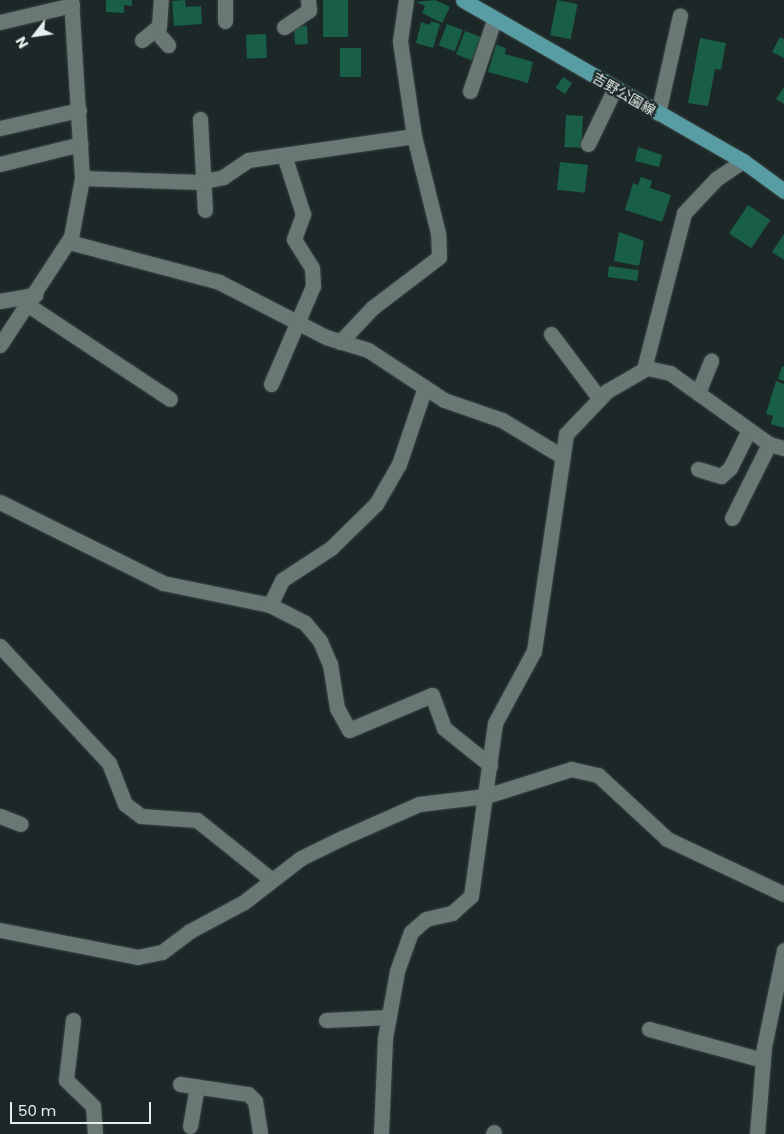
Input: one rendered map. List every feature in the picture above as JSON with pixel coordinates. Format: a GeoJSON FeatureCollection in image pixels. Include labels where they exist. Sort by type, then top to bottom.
{"type":"FeatureCollection","features":[{"type":"Feature","properties":{"kind":"main road","name":"吉野公園線"},"geometry":{"type":"LineString","coordinates":[[463,0],[494,20],[743,161],[784,191]]}},
{"type":"Feature","properties":{"kind":"street"},"geometry":{"type":"LineString","coordinates":[[142,40],[155,30],[161,0]]}},
{"type":"Feature","properties":{"kind":"street"},"geometry":{"type":"LineString","coordinates":[[225,0],[225,21]]}},
{"type":"Feature","properties":{"kind":"street"},"geometry":{"type":"LineString","coordinates":[[284,27],[309,10],[308,0]]}},
{"type":"Feature","properties":{"kind":"street"},"geometry":{"type":"LineString","coordinates":[[340,342],[372,308],[439,257],[438,233],[414,136],[400,41],[406,0]]}},
{"type":"Feature","properties":{"kind":"street"},"geometry":{"type":"LineString","coordinates":[[0,22],[72,2],[82,178],[69,242],[32,300],[0,345]]}},
{"type":"Feature","properties":{"kind":"street"},"geometry":{"type":"LineString","coordinates":[[658,113],[680,14]]}},
{"type":"Feature","properties":{"kind":"street"},"geometry":{"type":"LineString","coordinates":[[470,91],[494,20]]}},
{"type":"Feature","properties":{"kind":"street"},"geometry":{"type":"LineString","coordinates":[[155,30],[168,45]]}},
{"type":"Feature","properties":{"kind":"street"},"geometry":{"type":"LineString","coordinates":[[588,144],[614,88]]}},
{"type":"Feature","properties":{"kind":"street"},"geometry":{"type":"LineString","coordinates":[[0,128],[79,110]]}},
{"type":"Feature","properties":{"kind":"street"},"geometry":{"type":"LineString","coordinates":[[200,119],[200,182],[205,210]]}},
{"type":"Feature","properties":{"kind":"street"},"geometry":{"type":"LineString","coordinates":[[82,178],[200,182],[223,178],[248,160],[414,136]]}},
{"type":"Feature","properties":{"kind":"street"},"geometry":{"type":"LineString","coordinates":[[0,164],[80,144]]}},
{"type":"Feature","properties":{"kind":"street"},"geometry":{"type":"LineString","coordinates":[[271,384],[312,286],[312,268],[294,239],[303,214],[284,155]]}},
{"type":"Feature","properties":{"kind":"street"},"geometry":{"type":"LineString","coordinates":[[381,1134],[389,1017],[411,932],[426,919],[452,913],[471,896],[495,723],[534,651],[566,434],[600,399],[644,369],[684,213],[716,179],[743,161]]}},
{"type":"Feature","properties":{"kind":"street"},"geometry":{"type":"LineString","coordinates":[[69,242],[219,282],[298,323],[340,342],[368,350],[444,400],[502,420],[563,458]]}},
{"type":"Feature","properties":{"kind":"street"},"geometry":{"type":"LineString","coordinates":[[0,301],[32,300],[170,399]]}},
{"type":"Feature","properties":{"kind":"street"},"geometry":{"type":"LineString","coordinates":[[551,334],[600,399]]}},
{"type":"Feature","properties":{"kind":"street"},"geometry":{"type":"LineString","coordinates":[[698,393],[711,360]]}},
{"type":"Feature","properties":{"kind":"street"},"geometry":{"type":"LineString","coordinates":[[644,369],[670,373],[769,444],[784,448]]}},
{"type":"Feature","properties":{"kind":"street"},"geometry":{"type":"LineString","coordinates":[[270,605],[282,580],[331,548],[376,504],[399,464],[425,387]]}},
{"type":"Feature","properties":{"kind":"street"},"geometry":{"type":"LineString","coordinates":[[698,469],[721,476],[730,468],[749,430]]}},
{"type":"Feature","properties":{"kind":"street"},"geometry":{"type":"LineString","coordinates":[[732,518],[769,444]]}},
{"type":"Feature","properties":{"kind":"street"},"geometry":{"type":"LineString","coordinates":[[0,502],[163,583],[270,605],[304,623],[320,641],[330,664],[338,708],[349,730],[432,695],[444,728],[490,765]]}},
{"type":"Feature","properties":{"kind":"street"},"geometry":{"type":"LineString","coordinates":[[0,646],[109,763],[125,804],[141,816],[197,820],[272,880]]}},
{"type":"Feature","properties":{"kind":"street"},"geometry":{"type":"LineString","coordinates":[[0,930],[137,957],[162,952],[272,880],[301,858],[419,804],[486,796],[571,769],[598,775],[667,839],[784,894]]}},
{"type":"Feature","properties":{"kind":"street"},"geometry":{"type":"LineString","coordinates":[[0,816],[21,824]]}},
{"type":"Feature","properties":{"kind":"street"},"geometry":{"type":"LineString","coordinates":[[756,1134],[763,1060],[784,950]]}},
{"type":"Feature","properties":{"kind":"street"},"geometry":{"type":"LineString","coordinates":[[326,1020],[389,1017]]}},
{"type":"Feature","properties":{"kind":"street"},"geometry":{"type":"LineString","coordinates":[[73,1020],[66,1080],[93,1106],[95,1134]]}},
{"type":"Feature","properties":{"kind":"street"},"geometry":{"type":"LineString","coordinates":[[649,1030],[763,1060]]}},
{"type":"Feature","properties":{"kind":"street"},"geometry":{"type":"LineString","coordinates":[[180,1084],[248,1094],[255,1101],[260,1134]]}},
{"type":"Feature","properties":{"kind":"street"},"geometry":{"type":"LineString","coordinates":[[190,1126],[197,1087]]}},
{"type":"Feature","properties":{"kind":"building"},"geometry":{"type":"Polygon","coordinates":[[[106,0],[132,0],[132,6],[124,5],[124,13],[106,12],[106,0]]]}},
{"type":"Feature","properties":{"kind":"building"},"geometry":{"type":"Polygon","coordinates":[[[185,0],[186,7],[201,6],[202,24],[174,26],[172,1],[185,0]]]}},
{"type":"Feature","properties":{"kind":"building"},"geometry":{"type":"Polygon","coordinates":[[[323,0],[348,0],[348,37],[323,37],[323,0]]]}},
{"type":"Feature","properties":{"kind":"building"},"geometry":{"type":"Polygon","coordinates":[[[435,0],[450,7],[442,23],[422,13],[425,6],[416,2],[435,0]]]}},
{"type":"Feature","properties":{"kind":"building"},"geometry":{"type":"Polygon","coordinates":[[[557,0],[578,4],[571,39],[550,35],[557,0]]]}},
{"type":"Feature","properties":{"kind":"building"},"geometry":{"type":"Polygon","coordinates":[[[431,21],[440,24],[433,48],[416,43],[421,22],[430,25],[431,21]]]}},
{"type":"Feature","properties":{"kind":"building"},"geometry":{"type":"Polygon","coordinates":[[[447,24],[463,30],[455,52],[439,45],[447,24]]]}},
{"type":"Feature","properties":{"kind":"building"},"geometry":{"type":"Polygon","coordinates":[[[307,26],[308,44],[295,45],[294,27],[307,26]]]}},
{"type":"Feature","properties":{"kind":"building"},"geometry":{"type":"Polygon","coordinates":[[[465,31],[481,37],[472,60],[456,54],[465,31]]]}},
{"type":"Feature","properties":{"kind":"building"},"geometry":{"type":"Polygon","coordinates":[[[266,34],[267,58],[247,59],[246,35],[266,34]]]}},
{"type":"Feature","properties":{"kind":"building"},"geometry":{"type":"Polygon","coordinates":[[[780,37],[784,39],[784,58],[772,52],[780,37]]]}},
{"type":"Feature","properties":{"kind":"building"},"geometry":{"type":"Polygon","coordinates":[[[700,38],[726,43],[721,70],[715,69],[708,106],[688,103],[700,38]]]}},
{"type":"Feature","properties":{"kind":"building"},"geometry":{"type":"Polygon","coordinates":[[[496,45],[506,48],[505,54],[533,62],[528,83],[488,72],[496,45]]]}},
{"type":"Feature","properties":{"kind":"building"},"geometry":{"type":"Polygon","coordinates":[[[340,48],[361,48],[361,77],[340,77],[340,48]]]}},
{"type":"Feature","properties":{"kind":"building"},"geometry":{"type":"Polygon","coordinates":[[[563,77],[572,83],[565,94],[556,88],[563,77]]]}},
{"type":"Feature","properties":{"kind":"building"},"geometry":{"type":"Polygon","coordinates":[[[784,87],[784,104],[776,99],[784,87]]]}},
{"type":"Feature","properties":{"kind":"building"},"geometry":{"type":"Polygon","coordinates":[[[566,115],[583,116],[581,148],[564,147],[566,115]]]}},
{"type":"Feature","properties":{"kind":"building"},"geometry":{"type":"Polygon","coordinates":[[[638,147],[662,155],[659,167],[635,161],[638,147]]]}},
{"type":"Feature","properties":{"kind":"building"},"geometry":{"type":"Polygon","coordinates":[[[560,162],[588,165],[585,193],[557,190],[560,162]]]}},
{"type":"Feature","properties":{"kind":"building"},"geometry":{"type":"Polygon","coordinates":[[[641,177],[652,181],[650,188],[671,195],[662,222],[625,210],[633,183],[638,185],[641,177]]]}},
{"type":"Feature","properties":{"kind":"building"},"geometry":{"type":"Polygon","coordinates":[[[748,205],[770,220],[751,248],[729,233],[748,205]]]}},
{"type":"Feature","properties":{"kind":"building"},"geometry":{"type":"Polygon","coordinates":[[[619,232],[644,241],[639,266],[614,261],[619,232]]]}},
{"type":"Feature","properties":{"kind":"building"},"geometry":{"type":"Polygon","coordinates":[[[784,234],[784,260],[772,252],[784,234]]]}},
{"type":"Feature","properties":{"kind":"building"},"geometry":{"type":"Polygon","coordinates":[[[609,266],[639,270],[637,281],[607,277],[609,266]]]}},
{"type":"Feature","properties":{"kind":"building"},"geometry":{"type":"Polygon","coordinates":[[[782,366],[784,367],[784,381],[778,379],[782,366]]]}},
{"type":"Feature","properties":{"kind":"building"},"geometry":{"type":"Polygon","coordinates":[[[776,381],[784,384],[784,428],[771,424],[773,416],[766,414],[776,381]]]}}]}
